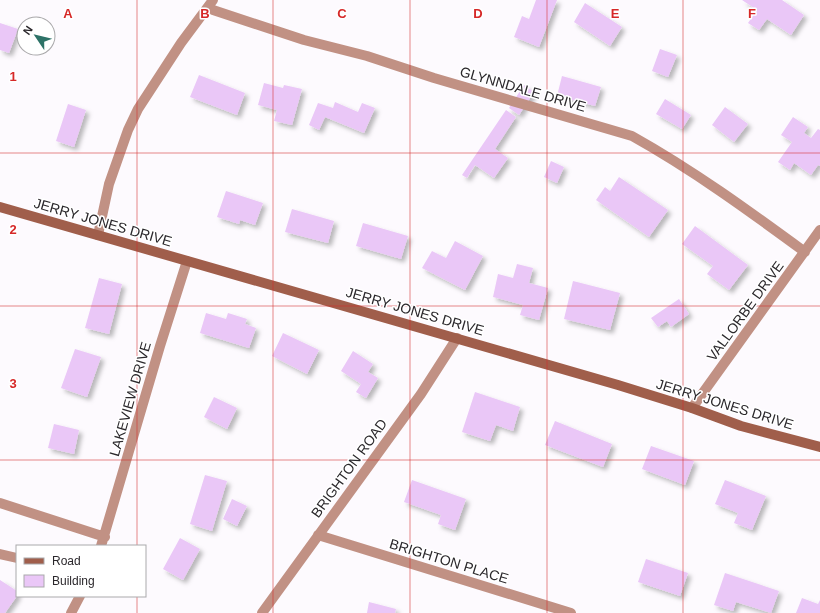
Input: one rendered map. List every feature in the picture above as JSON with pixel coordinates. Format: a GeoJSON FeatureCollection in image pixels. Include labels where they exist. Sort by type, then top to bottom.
{"type":"FeatureCollection","features":[{"type":"Feature","properties":{"kind":"main road","name":"JERRY JONES DRIVE"},"geometry":{"type":"LineString","coordinates":[[0,207],[457,338],[692,408],[741,426],[820,447]]}},
{"type":"Feature","properties":{"kind":"street"},"geometry":{"type":"LineString","coordinates":[[98,236],[109,184],[128,130],[138,109],[210,4]]}},
{"type":"Feature","properties":{"kind":"street","name":"GLYNNDALE DRIVE"},"geometry":{"type":"LineString","coordinates":[[210,4],[304,40],[367,56],[442,80],[632,136],[654,148],[740,204],[805,252]]}},
{"type":"Feature","properties":{"kind":"street","name":"VALLORBE DRIVE"},"geometry":{"type":"LineString","coordinates":[[692,408],[820,230]]}},
{"type":"Feature","properties":{"kind":"street","name":"LAKEVIEW DRIVE"},"geometry":{"type":"LineString","coordinates":[[103,541],[160,346],[187,261]]}},
{"type":"Feature","properties":{"kind":"street","name":"BRIGHTON ROAD"},"geometry":{"type":"LineString","coordinates":[[262,613],[421,394],[457,338]]}},
{"type":"Feature","properties":{"kind":"street"},"geometry":{"type":"LineString","coordinates":[[0,503],[103,541]]}},
{"type":"Feature","properties":{"kind":"street","name":"BRIGHTON PLACE"},"geometry":{"type":"LineString","coordinates":[[318,535],[571,613]]}},
{"type":"Feature","properties":{"kind":"street"},"geometry":{"type":"LineString","coordinates":[[0,554],[16,558]]}},
{"type":"Feature","properties":{"kind":"street"},"geometry":{"type":"LineString","coordinates":[[71,613],[79,597]]}},
{"type":"Feature","properties":{"kind":"building"},"geometry":{"type":"Polygon","coordinates":[[[536,0],[557,0],[539,47],[514,37],[522,16],[529,19],[536,0]]]}},
{"type":"Feature","properties":{"kind":"building"},"geometry":{"type":"Polygon","coordinates":[[[742,0],[782,0],[804,15],[791,35],[767,19],[759,30],[748,23],[757,10],[742,0]]]}},
{"type":"Feature","properties":{"kind":"building"},"geometry":{"type":"Polygon","coordinates":[[[585,3],[622,27],[610,46],[574,22],[585,3]]]}},
{"type":"Feature","properties":{"kind":"building"},"geometry":{"type":"Polygon","coordinates":[[[0,23],[16,28],[16,34],[9,53],[0,50],[0,23]]]}},
{"type":"Feature","properties":{"kind":"building"},"geometry":{"type":"Polygon","coordinates":[[[660,49],[677,55],[668,77],[652,71],[660,49]]]}},
{"type":"Feature","properties":{"kind":"building"},"geometry":{"type":"Polygon","coordinates":[[[199,75],[245,93],[237,115],[190,97],[199,75]]]}},
{"type":"Feature","properties":{"kind":"building"},"geometry":{"type":"Polygon","coordinates":[[[562,76],[601,87],[595,106],[557,96],[562,76]]]}},
{"type":"Feature","properties":{"kind":"building"},"geometry":{"type":"Polygon","coordinates":[[[264,83],[283,88],[284,85],[302,89],[292,125],[274,121],[277,110],[258,105],[264,83]]]}},
{"type":"Feature","properties":{"kind":"building"},"geometry":{"type":"Polygon","coordinates":[[[524,85],[534,92],[519,115],[509,108],[524,85]]]}},
{"type":"Feature","properties":{"kind":"building"},"geometry":{"type":"Polygon","coordinates":[[[665,99],[691,115],[682,129],[656,114],[665,99]]]}},
{"type":"Feature","properties":{"kind":"building"},"geometry":{"type":"Polygon","coordinates":[[[335,102],[358,112],[362,103],[375,108],[364,133],[325,117],[319,130],[309,125],[318,103],[333,108],[335,102]]]}},
{"type":"Feature","properties":{"kind":"building"},"geometry":{"type":"Polygon","coordinates":[[[68,104],[86,110],[74,147],[56,141],[68,104]]]}},
{"type":"Feature","properties":{"kind":"building"},"geometry":{"type":"Polygon","coordinates":[[[725,107],[748,124],[734,142],[712,125],[725,107]]]}},
{"type":"Feature","properties":{"kind":"building"},"geometry":{"type":"Polygon","coordinates":[[[506,110],[516,117],[495,149],[508,158],[494,178],[475,165],[467,178],[462,175],[506,110]]]}},
{"type":"Feature","properties":{"kind":"building"},"geometry":{"type":"Polygon","coordinates":[[[793,117],[808,127],[804,133],[811,138],[818,129],[820,130],[820,166],[818,165],[811,175],[794,163],[790,170],[778,162],[792,142],[781,135],[793,117]]]}},
{"type":"Feature","properties":{"kind":"building"},"geometry":{"type":"Polygon","coordinates":[[[551,161],[564,167],[557,183],[544,177],[551,161]]]}},
{"type":"Feature","properties":{"kind":"building"},"geometry":{"type":"Polygon","coordinates":[[[619,177],[668,210],[649,237],[596,200],[605,187],[610,191],[619,177]]]}},
{"type":"Feature","properties":{"kind":"building"},"geometry":{"type":"Polygon","coordinates":[[[226,191],[263,203],[255,225],[240,220],[239,224],[217,217],[226,191]]]}},
{"type":"Feature","properties":{"kind":"building"},"geometry":{"type":"Polygon","coordinates":[[[292,209],[334,221],[328,243],[285,232],[292,209]]]}},
{"type":"Feature","properties":{"kind":"building"},"geometry":{"type":"Polygon","coordinates":[[[363,223],[408,236],[401,259],[356,246],[363,223]]]}},
{"type":"Feature","properties":{"kind":"building"},"geometry":{"type":"Polygon","coordinates":[[[695,226],[748,265],[729,290],[707,274],[713,266],[682,244],[695,226]]]}},
{"type":"Feature","properties":{"kind":"building"},"geometry":{"type":"Polygon","coordinates":[[[455,241],[483,256],[465,290],[422,268],[432,251],[446,258],[455,241]]]}},
{"type":"Feature","properties":{"kind":"building"},"geometry":{"type":"Polygon","coordinates":[[[517,264],[533,268],[529,283],[548,288],[539,320],[520,315],[523,305],[493,297],[498,274],[513,278],[517,264]]]}},
{"type":"Feature","properties":{"kind":"building"},"geometry":{"type":"Polygon","coordinates":[[[99,278],[122,284],[109,334],[85,328],[99,278]]]}},
{"type":"Feature","properties":{"kind":"building"},"geometry":{"type":"Polygon","coordinates":[[[573,281],[620,293],[610,330],[564,319],[573,281]]]}},
{"type":"Feature","properties":{"kind":"building"},"geometry":{"type":"Polygon","coordinates":[[[679,299],[689,314],[671,327],[667,321],[658,327],[651,318],[679,299]]]}},
{"type":"Feature","properties":{"kind":"building"},"geometry":{"type":"Polygon","coordinates":[[[206,313],[226,319],[228,313],[247,319],[245,324],[256,328],[249,348],[200,333],[206,313]]]}},
{"type":"Feature","properties":{"kind":"building"},"geometry":{"type":"Polygon","coordinates":[[[283,333],[319,350],[307,374],[272,356],[283,333]]]}},
{"type":"Feature","properties":{"kind":"building"},"geometry":{"type":"Polygon","coordinates":[[[75,349],[101,357],[87,397],[61,388],[75,349]]]}},
{"type":"Feature","properties":{"kind":"building"},"geometry":{"type":"Polygon","coordinates":[[[353,351],[373,364],[368,372],[378,378],[366,398],[356,392],[361,384],[341,371],[353,351]]]}},
{"type":"Feature","properties":{"kind":"building"},"geometry":{"type":"Polygon","coordinates":[[[475,392],[520,407],[513,431],[496,425],[490,441],[462,432],[475,392]]]}},
{"type":"Feature","properties":{"kind":"building"},"geometry":{"type":"Polygon","coordinates":[[[214,397],[237,408],[227,429],[204,417],[214,397]]]}},
{"type":"Feature","properties":{"kind":"building"},"geometry":{"type":"Polygon","coordinates":[[[555,421],[612,444],[603,467],[545,445],[555,421]]]}},
{"type":"Feature","properties":{"kind":"building"},"geometry":{"type":"Polygon","coordinates":[[[54,424],[79,430],[74,454],[48,448],[54,424]]]}},
{"type":"Feature","properties":{"kind":"building"},"geometry":{"type":"Polygon","coordinates":[[[651,446],[694,461],[685,485],[642,469],[651,446]]]}},
{"type":"Feature","properties":{"kind":"building"},"geometry":{"type":"Polygon","coordinates":[[[205,475],[227,481],[212,531],[190,524],[205,475]]]}},
{"type":"Feature","properties":{"kind":"building"},"geometry":{"type":"Polygon","coordinates":[[[412,480],[466,499],[455,530],[438,524],[441,515],[404,502],[412,480]]]}},
{"type":"Feature","properties":{"kind":"building"},"geometry":{"type":"Polygon","coordinates":[[[725,480],[766,496],[752,530],[734,523],[738,513],[715,504],[725,480]]]}},
{"type":"Feature","properties":{"kind":"building"},"geometry":{"type":"Polygon","coordinates":[[[232,499],[247,506],[237,526],[223,519],[232,499]]]}},
{"type":"Feature","properties":{"kind":"building"},"geometry":{"type":"Polygon","coordinates":[[[180,538],[200,549],[183,580],[163,569],[180,538]]]}},
{"type":"Feature","properties":{"kind":"building"},"geometry":{"type":"Polygon","coordinates":[[[646,559],[688,573],[680,596],[638,582],[646,559]]]}},
{"type":"Feature","properties":{"kind":"building"},"geometry":{"type":"Polygon","coordinates":[[[725,573],[779,591],[771,613],[736,602],[733,611],[714,605],[725,573]]]}},
{"type":"Feature","properties":{"kind":"building"},"geometry":{"type":"Polygon","coordinates":[[[0,580],[16,590],[16,597],[5,613],[0,613],[0,580]]]}},
{"type":"Feature","properties":{"kind":"building"},"geometry":{"type":"Polygon","coordinates":[[[802,598],[818,604],[820,600],[820,613],[796,613],[802,598]]]}},
{"type":"Feature","properties":{"kind":"building"},"geometry":{"type":"Polygon","coordinates":[[[369,602],[396,609],[395,613],[367,613],[369,602]]]}}]}
